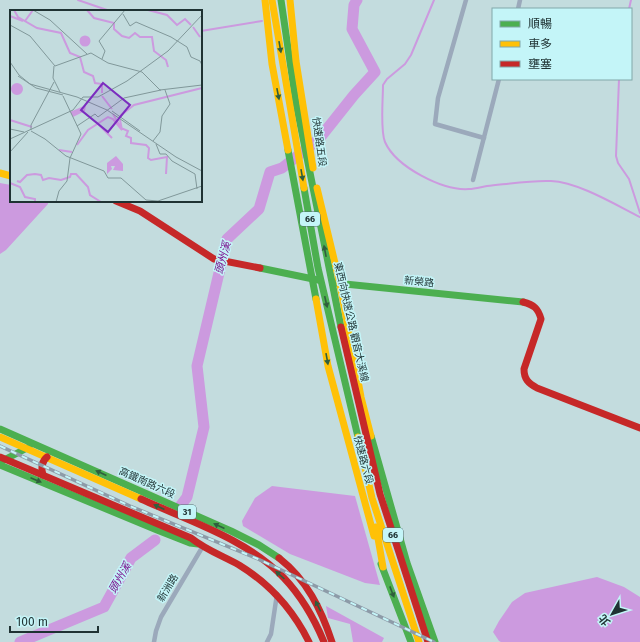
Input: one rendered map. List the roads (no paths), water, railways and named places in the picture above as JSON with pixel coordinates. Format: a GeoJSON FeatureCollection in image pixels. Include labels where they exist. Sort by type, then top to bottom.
{"type":"FeatureCollection","features":[{"type":"Feature","properties":{"kind":"main road","name":"66"},"geometry":{"type":"LineString","coordinates":[[265,0],[272,64],[313,279]]}},
{"type":"Feature","properties":{"kind":"main road","name":"東西向快速公路 觀音大溪線"},"geometry":{"type":"LineString","coordinates":[[272,0],[318,268],[372,498],[419,642]]}},
{"type":"Feature","properties":{"kind":"main road","name":"東西向快速公路 觀音大溪線"},"geometry":{"type":"LineString","coordinates":[[281,0],[296,103],[328,268],[364,426],[380,494],[428,642]]}},
{"type":"Feature","properties":{"kind":"main road","name":"快速路五段"},"geometry":{"type":"LineString","coordinates":[[291,4],[296,61],[313,175],[340,284]]}},
{"type":"Feature","properties":{"kind":"main road"},"geometry":{"type":"LineString","coordinates":[[0,173],[10,176]]}},
{"type":"Feature","properties":{"kind":"main road","name":"新榮路"},"geometry":{"type":"LineString","coordinates":[[120,202],[140,211],[214,259],[340,284],[519,301],[535,305],[540,311],[541,319],[524,369],[524,375],[527,382],[537,388],[640,428]]}},
{"type":"Feature","properties":{"kind":"main road","name":"快速路六段"},"geometry":{"type":"LineString","coordinates":[[313,279],[328,366],[382,567],[411,642]]}},
{"type":"Feature","properties":{"kind":"main road","name":"快速路六段"},"geometry":{"type":"LineString","coordinates":[[340,284],[361,397],[407,563],[435,642]]}},
{"type":"Feature","properties":{"kind":"main road","name":"高鐵南路六段"},"geometry":{"type":"LineString","coordinates":[[0,429],[225,528],[272,552],[299,576],[315,600],[325,619],[332,642]]}},
{"type":"Feature","properties":{"kind":"main road","name":"高鐵南路六段"},"geometry":{"type":"LineString","coordinates":[[0,437],[207,529],[254,553],[295,588],[308,607],[319,628],[324,642]]}},
{"type":"Feature","properties":{"kind":"main road"},"geometry":{"type":"LineString","coordinates":[[1,461],[37,444]]}},
{"type":"Feature","properties":{"kind":"main road"},"geometry":{"type":"LineString","coordinates":[[43,475],[41,468],[44,459],[47,457]]}},
{"type":"Feature","properties":{"kind":"main road","name":"31"},"geometry":{"type":"LineString","coordinates":[[1,461],[43,475],[191,538],[200,545],[240,566],[258,578],[277,594],[290,609],[302,627],[309,642]]}},
{"type":"Feature","properties":{"kind":"main road","name":"31"},"geometry":{"type":"LineString","coordinates":[[1,461],[163,533],[190,544],[200,545]]}},
{"type":"Feature","properties":{"kind":"main road"},"geometry":{"type":"LineString","coordinates":[[380,494],[407,563]]}},
{"type":"Feature","properties":{"kind":"main road"},"geometry":{"type":"LineString","coordinates":[[372,498],[382,567]]}},
{"type":"Feature","properties":{"kind":"street"},"geometry":{"type":"LineString","coordinates":[[466,0],[438,98],[435,124],[484,138]]}},
{"type":"Feature","properties":{"kind":"street"},"geometry":{"type":"LineString","coordinates":[[473,180],[499,80]]}},
{"type":"Feature","properties":{"kind":"street","name":"新洲路"},"geometry":{"type":"LineString","coordinates":[[154,642],[161,617],[200,545]]}},
{"type":"Feature","properties":{"kind":"street"},"geometry":{"type":"LineString","coordinates":[[267,642],[271,634],[277,594]]}},
{"type":"Feature","properties":{"kind":"waterway"},"geometry":{"type":"LineString","coordinates":[[78,0],[107,10]]}},
{"type":"Feature","properties":{"kind":"waterway","name":"頭州溪"},"geometry":{"type":"LineString","coordinates":[[181,505],[187,497],[204,427],[197,366],[227,239],[259,209],[270,172],[282,168],[319,139],[354,95],[375,72],[352,29],[354,5],[357,0]]}},
{"type":"Feature","properties":{"kind":"waterway"},"geometry":{"type":"LineString","coordinates":[[434,0],[411,55],[405,64],[387,79],[383,85],[383,137],[391,151],[399,160],[421,176],[434,182],[458,189],[471,189],[519,182],[562,182],[597,195],[640,217]]}},
{"type":"Feature","properties":{"kind":"waterway"},"geometry":{"type":"LineString","coordinates":[[629,8],[631,0]]}},
{"type":"Feature","properties":{"kind":"waterway"},"geometry":{"type":"LineString","coordinates":[[202,31],[262,21]]}},
{"type":"Feature","properties":{"kind":"waterway"},"geometry":{"type":"LineString","coordinates":[[619,80],[616,156],[618,163],[629,179],[640,213]]}},
{"type":"Feature","properties":{"kind":"waterway","name":"頭州溪"},"geometry":{"type":"LineString","coordinates":[[20,642],[104,607],[131,558],[155,540]]}},
{"type":"Feature","properties":{"kind":"railway"},"geometry":{"type":"LineString","coordinates":[[0,446],[130,506],[258,559],[434,642]]}}]}
